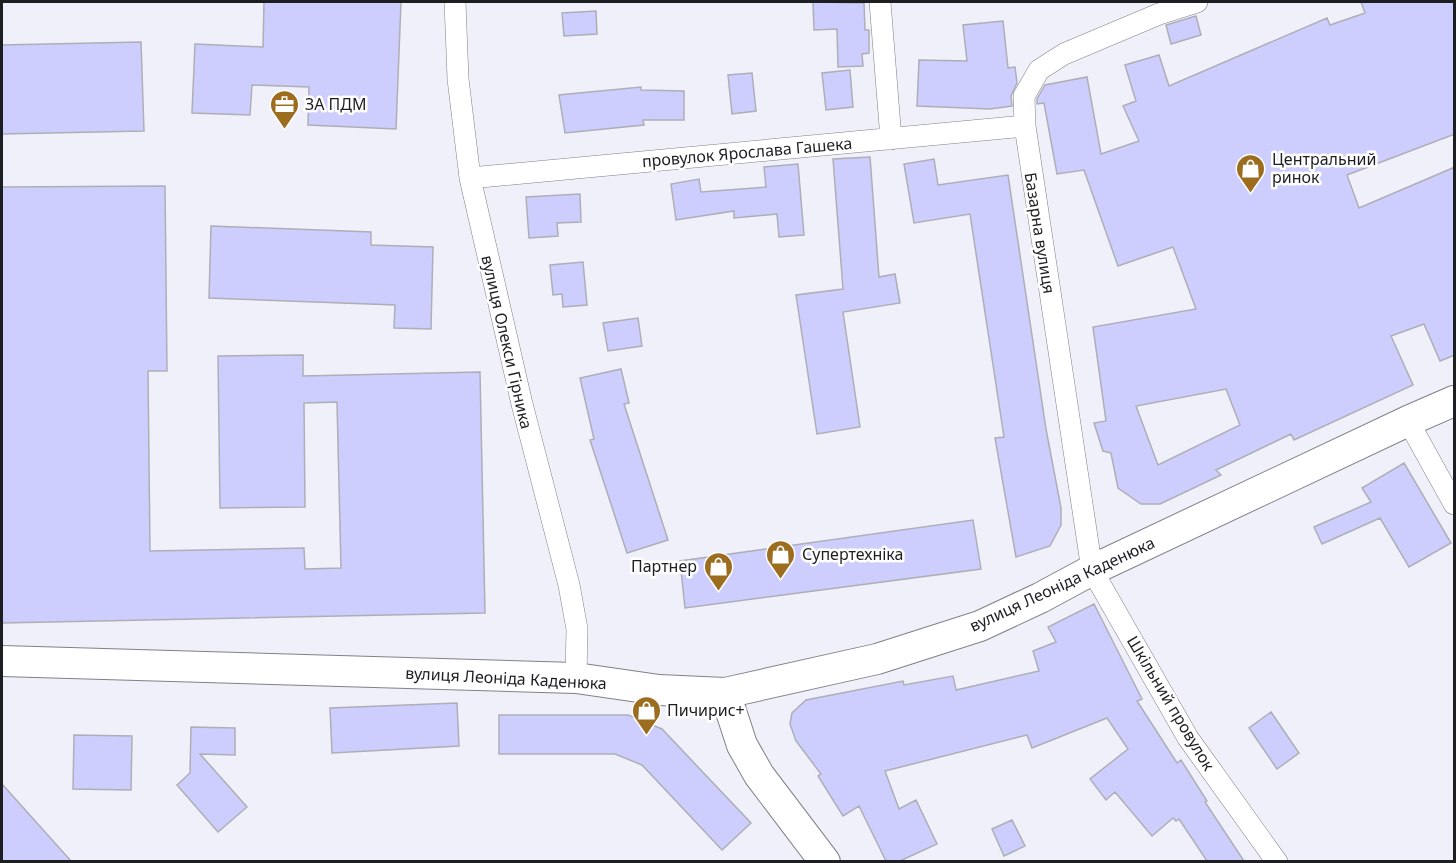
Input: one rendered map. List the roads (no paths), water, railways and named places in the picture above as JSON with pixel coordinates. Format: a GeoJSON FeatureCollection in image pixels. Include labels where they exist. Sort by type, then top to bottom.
{"type":"FeatureCollection","features":[{"type":"Feature","properties":{"kind":"street","name":"вулиця Олекси Гірника"},"geometry":{"type":"LineString","coordinates":[[455,2],[458,79],[470,178],[522,404],[568,585],[577,629],[576,678]]}},
{"type":"Feature","properties":{"kind":"street"},"geometry":{"type":"LineString","coordinates":[[880,2],[891,139]]}},
{"type":"Feature","properties":{"kind":"street","name":"Базарна вулиця"},"geometry":{"type":"LineString","coordinates":[[1092,570],[1025,126],[1024,96],[1039,70],[1064,54],[1159,14],[1197,2]]}},
{"type":"Feature","properties":{"kind":"street","name":"провулок Ярослава Гашека"},"geometry":{"type":"LineString","coordinates":[[470,178],[1025,126]]}},
{"type":"Feature","properties":{"kind":"street","name":"вулиця Леоніда Каденюка"},"geometry":{"type":"LineString","coordinates":[[2,661],[576,678],[659,690],[725,693],[877,659],[980,626],[1092,570],[1455,401]]}},
{"type":"Feature","properties":{"kind":"street"},"geometry":{"type":"LineString","coordinates":[[1408,421],[1455,504]]}},
{"type":"Feature","properties":{"kind":"street","name":"Шкільний провулок"},"geometry":{"type":"LineString","coordinates":[[1092,570],[1188,738],[1253,831],[1277,861]]}},
{"type":"Feature","properties":{"kind":"street"},"geometry":{"type":"LineString","coordinates":[[725,693],[742,744],[759,775],[825,861]]}},
{"type":"Feature","properties":{"kind":"place","name":"ЗА ПДМ"},"geometry":{"type":"Point","coordinates":[284,130]}},
{"type":"Feature","properties":{"kind":"place","name":"Центральний ринок"},"geometry":{"type":"Point","coordinates":[1251,194]}},
{"type":"Feature","properties":{"kind":"place","name":"Супертехніка"},"geometry":{"type":"Point","coordinates":[781,580]}},
{"type":"Feature","properties":{"kind":"place","name":"Партнер"},"geometry":{"type":"Point","coordinates":[718,592]}},
{"type":"Feature","properties":{"kind":"place","name":"Пичирис+"},"geometry":{"type":"Point","coordinates":[646,736]}}]}
